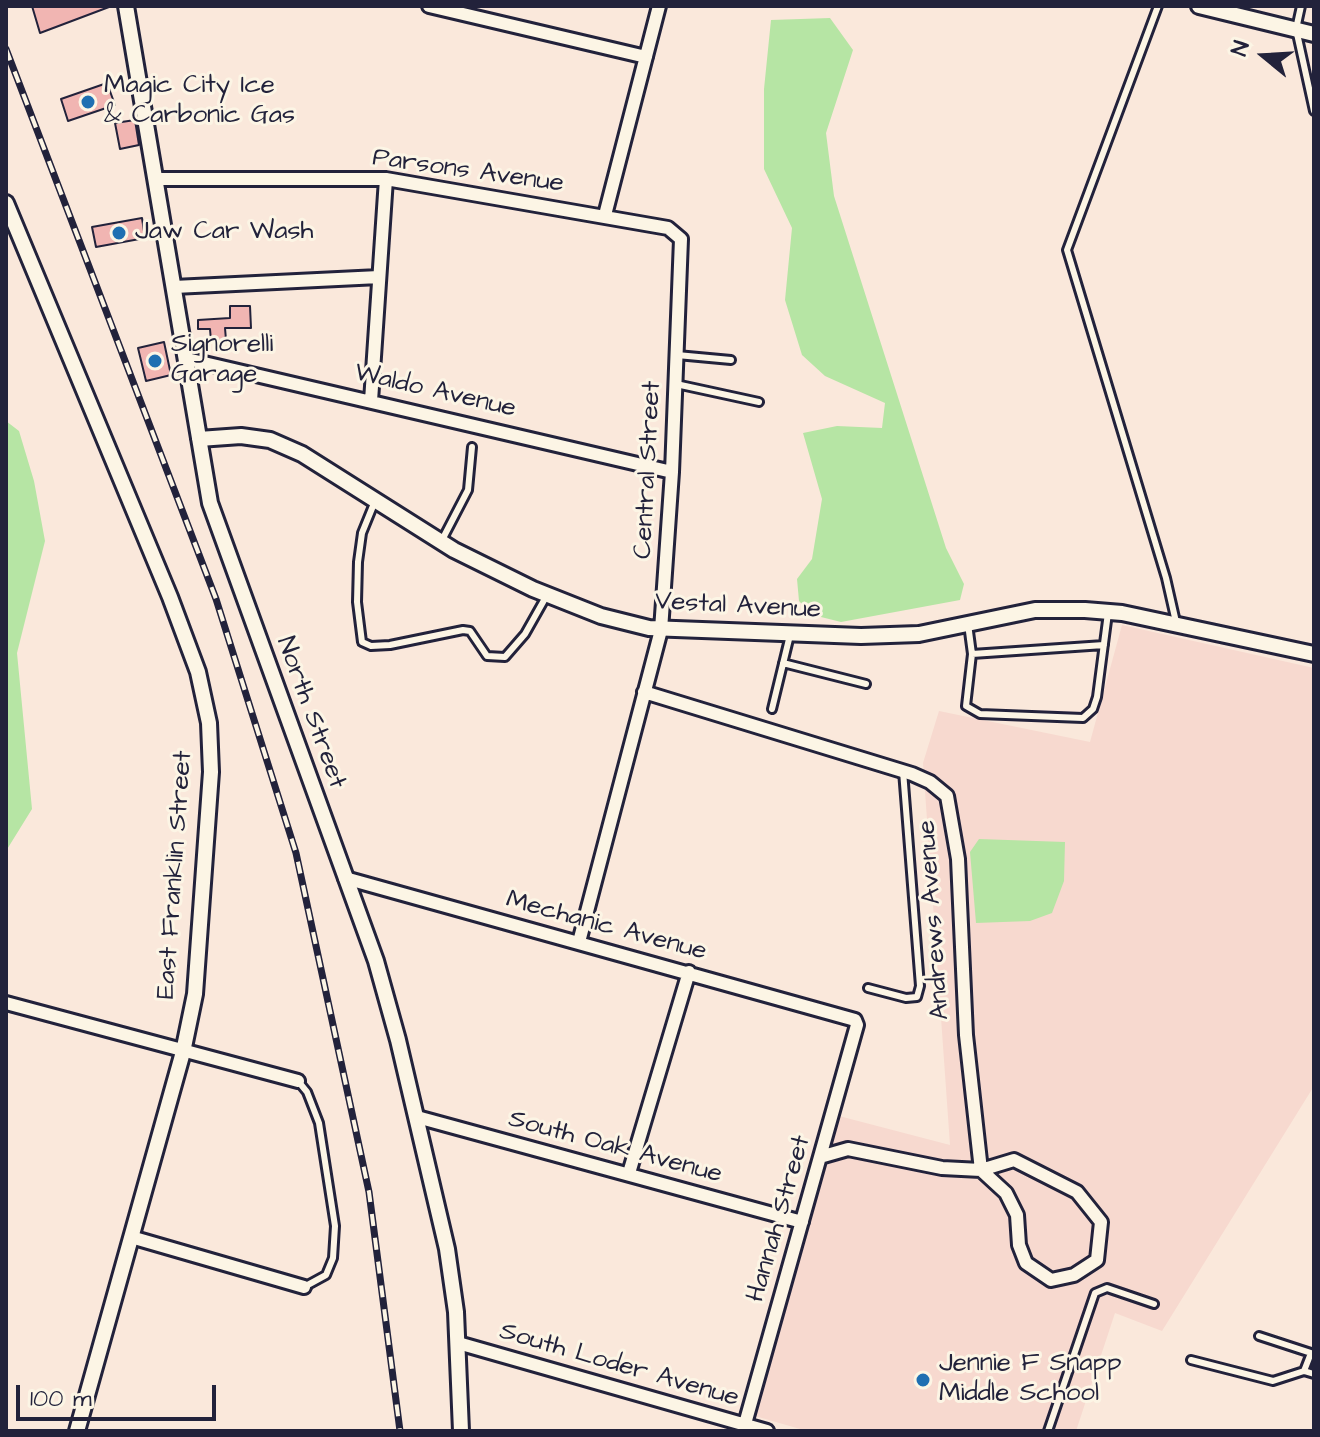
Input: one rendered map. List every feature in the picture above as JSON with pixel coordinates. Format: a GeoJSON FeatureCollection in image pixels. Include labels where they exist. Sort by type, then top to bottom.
{"type":"FeatureCollection","features":[{"type":"Feature","properties":{"kind":"street","name":"North Street"},"geometry":{"type":"LineString","coordinates":[[126,6],[216,523],[376,961],[417,1117],[447,1249],[458,1343],[461,1431]]}},
{"type":"Feature","properties":{"kind":"street"},"geometry":{"type":"LineString","coordinates":[[429,6],[646,57]]}},
{"type":"Feature","properties":{"kind":"street"},"geometry":{"type":"LineString","coordinates":[[605,215],[659,6]]}},
{"type":"Feature","properties":{"kind":"street"},"geometry":{"type":"LineString","coordinates":[[1199,6],[1314,34]]}},
{"type":"Feature","properties":{"kind":"street","name":"Parsons Avenue"},"geometry":{"type":"LineString","coordinates":[[156,179],[386,179],[605,215],[676,231]]}},
{"type":"Feature","properties":{"kind":"street"},"geometry":{"type":"LineString","coordinates":[[371,401],[386,179]]}},
{"type":"Feature","properties":{"kind":"street","name":"East Franklin Street"},"geometry":{"type":"LineString","coordinates":[[6,203],[170,597],[198,672],[209,723],[211,772],[200,952],[183,1052],[77,1431]]}},
{"type":"Feature","properties":{"kind":"street","name":"Central Street"},"geometry":{"type":"LineString","coordinates":[[579,942],[661,630],[676,384],[681,239],[676,231]]}},
{"type":"Feature","properties":{"kind":"street"},"geometry":{"type":"LineString","coordinates":[[6,239],[21,233]]}},
{"type":"Feature","properties":{"kind":"street"},"geometry":{"type":"LineString","coordinates":[[174,287],[379,277]]}},
{"type":"Feature","properties":{"kind":"street","name":"Waldo Avenue"},"geometry":{"type":"LineString","coordinates":[[187,359],[672,472]]}},
{"type":"Feature","properties":{"kind":"street","name":"Vestal Avenue"},"geometry":{"type":"LineString","coordinates":[[199,439],[241,436],[270,440],[302,454],[441,542],[547,595],[601,616],[661,630],[790,635],[919,634],[1035,610],[1108,611],[1314,654]]}},
{"type":"Feature","properties":{"kind":"street","name":"Andrews Avenue"},"geometry":{"type":"LineString","coordinates":[[644,692],[903,771],[938,787],[947,796],[958,859],[966,1035],[981,1170]]}},
{"type":"Feature","properties":{"kind":"street","name":"Mechanic Avenue"},"geometry":{"type":"LineString","coordinates":[[345,878],[855,1020]]}},
{"type":"Feature","properties":{"kind":"street"},"geometry":{"type":"LineString","coordinates":[[629,1173],[689,972]]}},
{"type":"Feature","properties":{"kind":"street"},"geometry":{"type":"LineString","coordinates":[[6,1003],[298,1081]]}},
{"type":"Feature","properties":{"kind":"street","name":"Hannah Street"},"geometry":{"type":"LineString","coordinates":[[744,1428],[857,1025],[855,1020]]}},
{"type":"Feature","properties":{"kind":"street","name":"South Oak Avenue"},"geometry":{"type":"LineString","coordinates":[[417,1117],[802,1222]]}},
{"type":"Feature","properties":{"kind":"street"},"geometry":{"type":"LineString","coordinates":[[820,1157],[848,1149],[942,1168],[981,1170],[1014,1160],[1077,1192],[1101,1222],[1097,1260],[1074,1275],[1051,1280],[1026,1263],[1019,1245],[1017,1215],[1006,1193],[981,1170]]}},
{"type":"Feature","properties":{"kind":"street"},"geometry":{"type":"LineString","coordinates":[[131,1237],[304,1287]]}},
{"type":"Feature","properties":{"kind":"street","name":"South Loder Avenue"},"geometry":{"type":"LineString","coordinates":[[458,1343],[744,1428],[767,1431]]}},
{"type":"Feature","properties":{"kind":"lane"},"geometry":{"type":"LineString","coordinates":[[1158,6],[1067,250],[1166,578],[1177,625]]}},
{"type":"Feature","properties":{"kind":"lane"},"geometry":{"type":"LineString","coordinates":[[1301,6],[1296,29],[1314,111]]}},
{"type":"Feature","properties":{"kind":"lane"},"geometry":{"type":"LineString","coordinates":[[677,355],[731,360]]}},
{"type":"Feature","properties":{"kind":"lane"},"geometry":{"type":"LineString","coordinates":[[676,384],[759,402]]}},
{"type":"Feature","properties":{"kind":"lane"},"geometry":{"type":"LineString","coordinates":[[441,542],[468,490],[472,447]]}},
{"type":"Feature","properties":{"kind":"lane"},"geometry":{"type":"LineString","coordinates":[[375,501],[362,533],[358,562],[357,602],[362,642],[371,646],[390,645],[463,630],[470,631],[487,656],[505,657],[525,634],[547,595]]}},
{"type":"Feature","properties":{"kind":"lane"},"geometry":{"type":"LineString","coordinates":[[968,624],[972,654],[966,706],[980,714],[1083,718],[1093,709],[1097,697],[1108,611]]}},
{"type":"Feature","properties":{"kind":"lane"},"geometry":{"type":"LineString","coordinates":[[772,709],[790,635]]}},
{"type":"Feature","properties":{"kind":"lane"},"geometry":{"type":"LineString","coordinates":[[972,654],[1104,645]]}},
{"type":"Feature","properties":{"kind":"lane"},"geometry":{"type":"LineString","coordinates":[[783,663],[866,684]]}},
{"type":"Feature","properties":{"kind":"lane"},"geometry":{"type":"LineString","coordinates":[[868,988],[906,998],[917,997],[920,986],[903,771]]}},
{"type":"Feature","properties":{"kind":"lane"},"geometry":{"type":"LineString","coordinates":[[298,1081],[307,1092],[319,1123],[335,1226],[333,1258],[326,1275],[304,1287]]}},
{"type":"Feature","properties":{"kind":"lane"},"geometry":{"type":"LineString","coordinates":[[1048,1431],[1095,1293],[1107,1288],[1154,1304]]}},
{"type":"Feature","properties":{"kind":"lane"},"geometry":{"type":"LineString","coordinates":[[1259,1336],[1311,1353],[1304,1371]]}},
{"type":"Feature","properties":{"kind":"lane"},"geometry":{"type":"LineString","coordinates":[[1191,1360],[1273,1381],[1304,1371],[1314,1374]]}},
{"type":"Feature","properties":{"kind":"shaded area"},"geometry":{"type":"Polygon","coordinates":[[[1122,625],[1314,668],[1314,1086],[1162,1331],[1115,1313],[1076,1431],[807,1431],[755,1416],[839,1116],[950,1145],[923,763],[939,711],[1090,742],[1122,625]]]}},
{"type":"Feature","properties":{"kind":"green space"},"geometry":{"type":"Polygon","coordinates":[[[830,18],[853,50],[826,133],[834,196],[946,548],[964,584],[960,600],[841,622],[813,615],[799,601],[797,579],[812,559],[822,499],[803,433],[837,426],[882,428],[885,403],[825,376],[802,355],[785,300],[792,228],[764,169],[764,89],[771,20],[830,18]]]}},
{"type":"Feature","properties":{"kind":"green space"},"geometry":{"type":"Polygon","coordinates":[[[6,421],[19,431],[34,481],[45,541],[17,653],[32,809],[6,851],[6,421]]]}},
{"type":"Feature","properties":{"kind":"green space"},"geometry":{"type":"Polygon","coordinates":[[[979,839],[1065,842],[1064,881],[1052,913],[1030,921],[976,923],[970,852],[979,839]]]}},
{"type":"Feature","properties":{"kind":"building"},"geometry":{"type":"Polygon","coordinates":[[[32,6],[109,6],[109,7],[40,33],[32,6]]]}},
{"type":"Feature","properties":{"kind":"building","name":"Magic City Ice & Carbonic Gas"},"geometry":{"type":"Polygon","coordinates":[[[107,83],[115,105],[68,121],[61,99],[107,83]]]}},
{"type":"Feature","properties":{"kind":"building"},"geometry":{"type":"Polygon","coordinates":[[[135,120],[139,145],[120,149],[115,123],[135,120]]]}},
{"type":"Feature","properties":{"kind":"building","name":"Jaw Car Wash"},"geometry":{"type":"Polygon","coordinates":[[[142,218],[145,238],[96,247],[92,227],[142,218]]]}},
{"type":"Feature","properties":{"kind":"building"},"geometry":{"type":"Polygon","coordinates":[[[230,306],[250,306],[251,328],[225,328],[226,340],[211,341],[210,329],[198,329],[198,320],[230,318],[230,306]]]}},
{"type":"Feature","properties":{"kind":"building","name":"Signorelli Garage"},"geometry":{"type":"Polygon","coordinates":[[[164,342],[171,375],[146,381],[138,348],[164,342]]]}},
{"type":"Feature","properties":{"kind":"railway"},"geometry":{"type":"LineString","coordinates":[[6,49],[216,599],[296,853],[369,1192],[400,1431]]}},
{"type":"Feature","properties":{"kind":"place","name":"Magic City Ice & Carbonic Gas"},"geometry":{"type":"Point","coordinates":[88,102]}},
{"type":"Feature","properties":{"kind":"place","name":"Jaw Car Wash"},"geometry":{"type":"Point","coordinates":[119,233]}},
{"type":"Feature","properties":{"kind":"place","name":"Signorelli Garage"},"geometry":{"type":"Point","coordinates":[155,361]}},
{"type":"Feature","properties":{"kind":"place","name":"Jennie F Snapp Middle School"},"geometry":{"type":"Point","coordinates":[923,1380]}}]}
